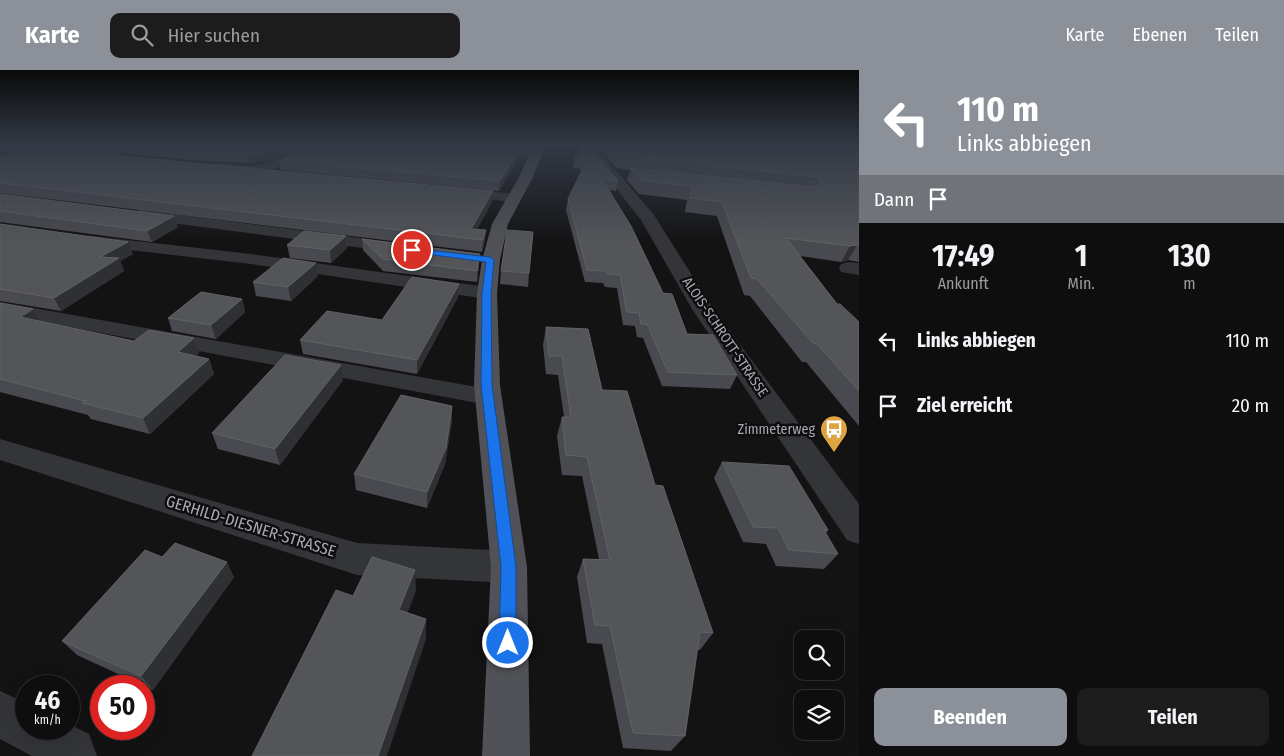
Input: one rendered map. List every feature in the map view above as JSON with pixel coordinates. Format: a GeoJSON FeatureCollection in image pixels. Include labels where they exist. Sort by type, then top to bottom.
{"type":"FeatureCollection","features":[{"type":"Feature","properties":{"kind":"main road"},"geometry":{"type":"LineString","coordinates":[[506,756],[509,567],[488,397],[486,293],[481,258],[524,178]]}},
{"type":"Feature","properties":{"kind":"street","name":"ALOIS-SCHROTT-STRASSE"},"geometry":{"type":"LineString","coordinates":[[621,178],[703,309],[859,530]]}},
{"type":"Feature","properties":{"kind":"street"},"geometry":{"type":"LineString","coordinates":[[445,191],[514,198]]}},
{"type":"Feature","properties":{"kind":"street"},"geometry":{"type":"LineString","coordinates":[[128,214],[412,250]]}},
{"type":"Feature","properties":{"kind":"street"},"geometry":{"type":"LineString","coordinates":[[79,239],[148,249],[251,259],[486,293]]}},
{"type":"Feature","properties":{"kind":"street"},"geometry":{"type":"LineString","coordinates":[[0,308],[488,397]]}},
{"type":"Feature","properties":{"kind":"street","name":"GERHILD-DIESNER-STRASSE"},"geometry":{"type":"LineString","coordinates":[[0,449],[357,559],[509,567]]}},
{"type":"Feature","properties":{"kind":"street"},"geometry":{"type":"LineString","coordinates":[[0,714],[15,722]]}},
{"type":"Feature","properties":{"kind":"street"},"geometry":{"type":"LineString","coordinates":[[50,740],[72,752],[73,756]]}},
{"type":"Feature","properties":{"kind":"building"},"geometry":{"type":"Polygon","coordinates":[[[0,178],[355,178],[493,191],[471,229],[486,230],[483,240],[0,183],[0,178]]]}},
{"type":"Feature","properties":{"kind":"building"},"geometry":{"type":"Polygon","coordinates":[[[467,178],[502,178],[500,181],[467,178]]]}},
{"type":"Feature","properties":{"kind":"building"},"geometry":{"type":"Polygon","coordinates":[[[578,178],[616,178],[618,181],[602,179],[631,226],[663,293],[672,294],[687,334],[713,335],[737,375],[668,372],[647,324],[641,324],[639,313],[627,312],[620,275],[608,274],[606,271],[587,270],[568,199],[578,178]]]}},
{"type":"Feature","properties":{"kind":"building"},"geometry":{"type":"Polygon","coordinates":[[[640,178],[726,178],[812,187],[819,186],[821,181],[818,178],[859,178],[859,245],[850,246],[786,238],[837,304],[840,304],[859,322],[859,391],[817,344],[813,343],[757,279],[751,278],[722,202],[690,198],[692,187],[642,180],[640,178]]]}},
{"type":"Feature","properties":{"kind":"building"},"geometry":{"type":"Polygon","coordinates":[[[0,194],[174,216],[147,231],[0,211],[0,194]]]}},
{"type":"Feature","properties":{"kind":"building"},"geometry":{"type":"Polygon","coordinates":[[[0,224],[128,242],[100,257],[119,258],[54,298],[0,289],[0,224]]]}},
{"type":"Feature","properties":{"kind":"building"},"geometry":{"type":"Polygon","coordinates":[[[507,230],[533,232],[529,273],[501,271],[507,230]]]}},
{"type":"Feature","properties":{"kind":"building"},"geometry":{"type":"Polygon","coordinates":[[[304,231],[346,236],[330,250],[287,245],[304,231]]]}},
{"type":"Feature","properties":{"kind":"building"},"geometry":{"type":"Polygon","coordinates":[[[362,239],[480,254],[477,271],[383,259],[362,239]]]}},
{"type":"Feature","properties":{"kind":"building"},"geometry":{"type":"Polygon","coordinates":[[[283,258],[316,263],[288,287],[253,282],[283,258]]]}},
{"type":"Feature","properties":{"kind":"building"},"geometry":{"type":"Polygon","coordinates":[[[412,277],[459,284],[417,360],[300,340],[327,311],[382,320],[412,277]]]}},
{"type":"Feature","properties":{"kind":"building"},"geometry":{"type":"Polygon","coordinates":[[[201,292],[242,299],[211,325],[168,318],[201,292]]]}},
{"type":"Feature","properties":{"kind":"building"},"geometry":{"type":"Polygon","coordinates":[[[0,303],[33,309],[20,317],[134,341],[149,330],[194,338],[178,352],[209,359],[143,418],[82,403],[85,401],[0,379],[0,303]]]}},
{"type":"Feature","properties":{"kind":"building"},"geometry":{"type":"Polygon","coordinates":[[[546,327],[588,329],[602,390],[627,391],[655,485],[663,486],[713,633],[700,632],[685,736],[633,733],[610,626],[595,625],[583,559],[610,560],[587,457],[566,455],[562,417],[571,417],[562,356],[549,356],[546,327]]]}},
{"type":"Feature","properties":{"kind":"building"},"geometry":{"type":"Polygon","coordinates":[[[285,355],[341,365],[275,449],[212,433],[285,355]]]}},
{"type":"Feature","properties":{"kind":"building"},"geometry":{"type":"Polygon","coordinates":[[[401,395],[452,406],[446,448],[427,492],[354,474],[401,395]]]}},
{"type":"Feature","properties":{"kind":"building"},"geometry":{"type":"Polygon","coordinates":[[[722,462],[789,466],[828,530],[824,530],[838,554],[789,550],[778,528],[753,527],[722,462]]]}},
{"type":"Feature","properties":{"kind":"building"},"geometry":{"type":"Polygon","coordinates":[[[175,543],[227,562],[142,675],[62,641],[145,550],[162,557],[175,543]]]}},
{"type":"Feature","properties":{"kind":"building"},"geometry":{"type":"Polygon","coordinates":[[[372,557],[415,570],[399,610],[426,619],[378,756],[252,756],[336,590],[353,596],[372,557]]]}},
{"type":"Feature","properties":{"kind":"place","name":"Zimmeterweg"},"geometry":{"type":"Point","coordinates":[834,453]}},
{"type":"Feature","properties":{"kind":"route"},"geometry":{"type":"LineString","coordinates":[[412,250],[490,260],[486,293],[486,385],[509,567],[508,643]]}}]}
